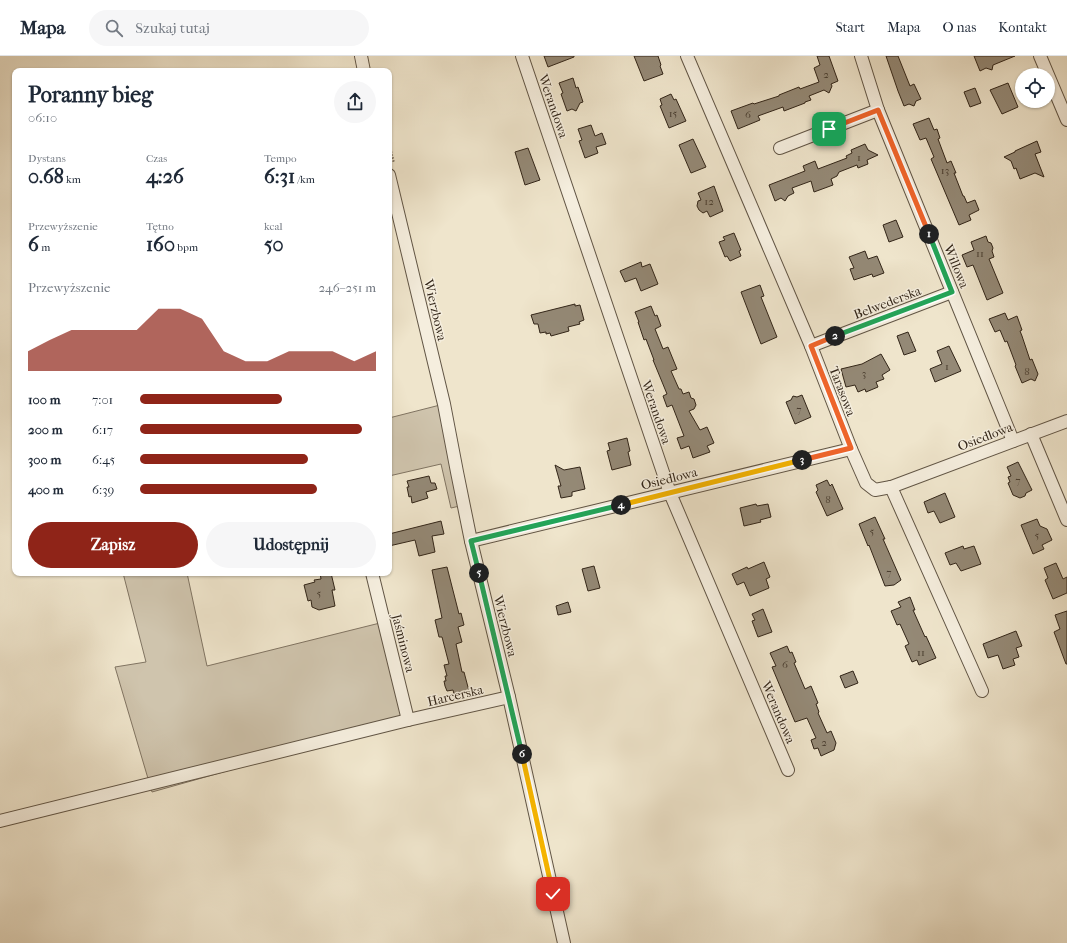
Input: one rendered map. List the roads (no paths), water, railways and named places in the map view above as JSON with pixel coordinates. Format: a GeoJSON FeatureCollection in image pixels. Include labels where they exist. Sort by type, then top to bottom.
{"type":"FeatureCollection","features":[{"type":"Feature","properties":{"kind":"street"},"geometry":{"type":"LineString","coordinates":[[361,56],[363,68]]}},
{"type":"Feature","properties":{"kind":"street","name":"Werandowa"},"geometry":{"type":"LineString","coordinates":[[522,56],[670,493],[788,770]]}},
{"type":"Feature","properties":{"kind":"street","name":"Tarasowa"},"geometry":{"type":"LineString","coordinates":[[687,56],[811,346],[866,483],[875,490],[891,487]]}},
{"type":"Feature","properties":{"kind":"street","name":"Willowa"},"geometry":{"type":"LineString","coordinates":[[861,56],[878,110],[1013,441]]}},
{"type":"Feature","properties":{"kind":"street"},"geometry":{"type":"LineString","coordinates":[[1040,56],[1062,95],[1067,120]]}},
{"type":"Feature","properties":{"kind":"street"},"geometry":{"type":"LineString","coordinates":[[780,148],[878,110]]}},
{"type":"Feature","properties":{"kind":"street","name":"Wierzbowa"},"geometry":{"type":"LineString","coordinates":[[392,187],[444,404],[471,541],[509,697],[564,943]]}},
{"type":"Feature","properties":{"kind":"street","name":"Belwederska"},"geometry":{"type":"LineString","coordinates":[[811,346],[952,292]]}},
{"type":"Feature","properties":{"kind":"street","name":"Osiedlowa"},"geometry":{"type":"LineString","coordinates":[[891,487],[1067,420]]}},
{"type":"Feature","properties":{"kind":"street"},"geometry":{"type":"LineString","coordinates":[[1031,434],[1067,520]]}},
{"type":"Feature","properties":{"kind":"street","name":"Osiedlowa"},"geometry":{"type":"LineString","coordinates":[[471,541],[851,448]]}},
{"type":"Feature","properties":{"kind":"street"},"geometry":{"type":"LineString","coordinates":[[891,487],[982,691]]}},
{"type":"Feature","properties":{"kind":"street","name":"Jaśminowa"},"geometry":{"type":"LineString","coordinates":[[373,576],[408,720]]}},
{"type":"Feature","properties":{"kind":"street","name":"Harcerska"},"geometry":{"type":"LineString","coordinates":[[0,820],[408,720],[509,697]]}}]}
